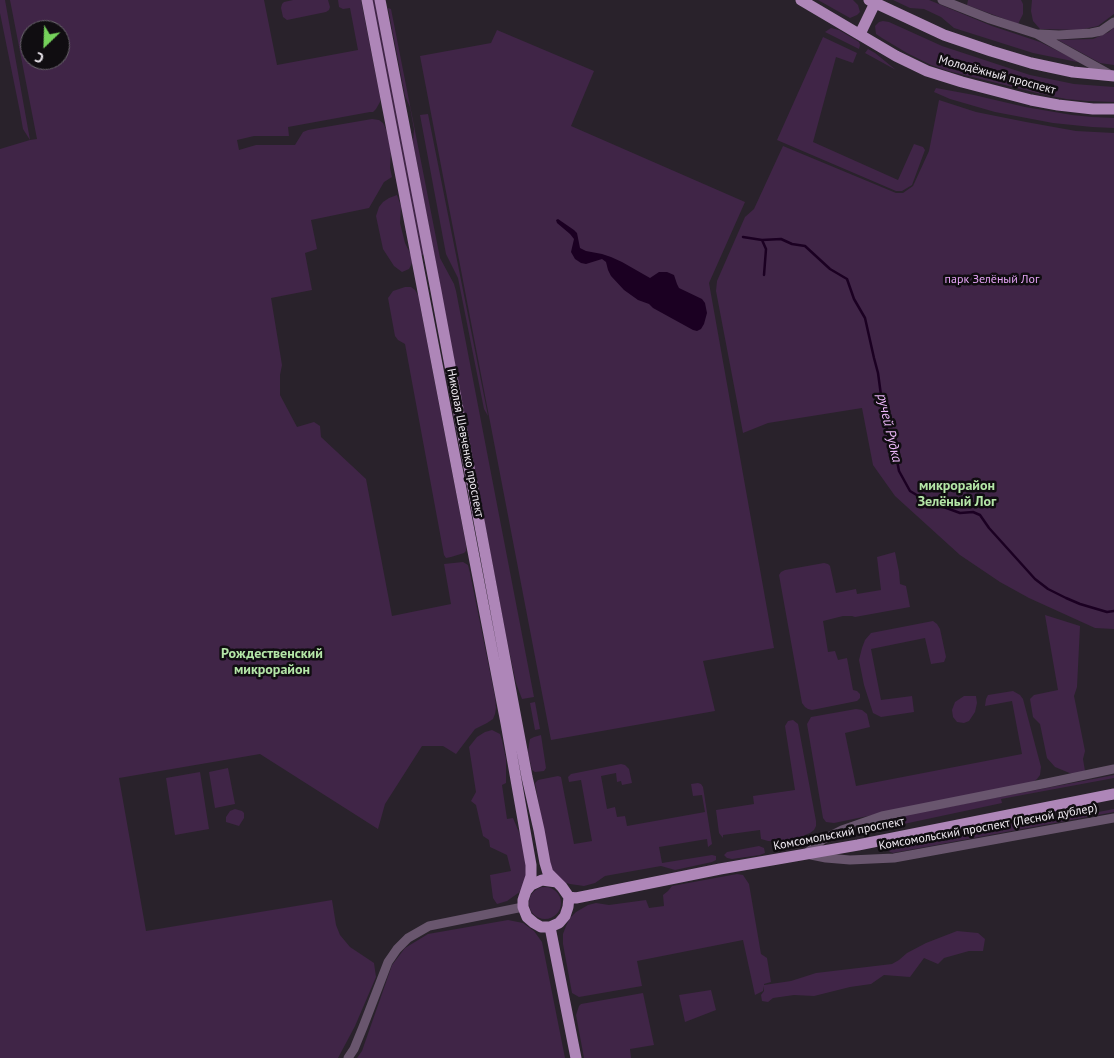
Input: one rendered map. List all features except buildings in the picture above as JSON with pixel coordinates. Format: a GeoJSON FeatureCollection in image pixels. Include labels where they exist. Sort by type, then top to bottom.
{"type":"FeatureCollection","features":[{"type":"Feature","properties":{"kind":"main road","name":"Николая Шевченко проспект"},"geometry":{"type":"LineString","coordinates":[[366,0],[506,723],[531,865],[531,876],[526,891]]}},
{"type":"Feature","properties":{"kind":"main road","name":"Николая Шевченко проспект"},"geometry":{"type":"LineString","coordinates":[[380,0],[527,777],[545,863],[548,873],[556,882]]}},
{"type":"Feature","properties":{"kind":"main road","name":"Молодёжный проспект"},"geometry":{"type":"LineString","coordinates":[[801,0],[896,56],[928,71],[1031,100],[1094,109],[1114,109]]}},
{"type":"Feature","properties":{"kind":"main road"},"geometry":{"type":"LineString","coordinates":[[860,34],[872,2]]}},
{"type":"Feature","properties":{"kind":"main road","name":"Молодёжный проспект"},"geometry":{"type":"LineString","coordinates":[[872,2],[944,35],[999,54],[1073,72],[1114,76]]}},
{"type":"Feature","properties":{"kind":"main road"},"geometry":{"type":"LineString","coordinates":[[420,279],[432,277]]}},
{"type":"Feature","properties":{"kind":"main road","name":"Комсомольский проспект"},"geometry":{"type":"LineString","coordinates":[[569,897],[576,898],[720,869],[889,839],[1114,794]]}},
{"type":"Feature","properties":{"kind":"main road"},"geometry":{"type":"LineString","coordinates":[[542,880],[556,882],[569,897],[565,916],[559,923],[550,927],[541,927],[528,917],[523,907],[526,891],[531,885],[542,880]]}},
{"type":"Feature","properties":{"kind":"main road"},"geometry":{"type":"LineString","coordinates":[[550,927],[576,1058]]}},
{"type":"Feature","properties":{"kind":"street"},"geometry":{"type":"LineString","coordinates":[[942,0],[990,19],[1038,34],[1091,33],[1101,30],[1114,22]]}},
{"type":"Feature","properties":{"kind":"street","name":"Молодёжный проспект"},"geometry":{"type":"LineString","coordinates":[[1038,34],[1114,76]]}},
{"type":"Feature","properties":{"kind":"street"},"geometry":{"type":"LineString","coordinates":[[806,854],[822,840],[842,830],[882,816],[1114,768]]}},
{"type":"Feature","properties":{"kind":"street","name":"Комсомольский проспект (Лесной дублер)"},"geometry":{"type":"LineString","coordinates":[[806,854],[850,860],[894,858],[1114,818]]}},
{"type":"Feature","properties":{"kind":"street"},"geometry":{"type":"LineString","coordinates":[[348,1058],[354,1049],[388,962],[408,938],[429,926],[523,907]]}},
{"type":"Feature","properties":{"kind":"green space"},"geometry":{"type":"Polygon","coordinates":[[[0,0],[5,0],[30,140],[23,129],[0,13],[0,0]]]}},
{"type":"Feature","properties":{"kind":"green space"},"geometry":{"type":"Polygon","coordinates":[[[10,0],[264,0],[277,65],[358,50],[350,8],[343,9],[339,7],[338,0],[361,0],[380,97],[380,102],[376,109],[373,112],[288,127],[289,136],[254,136],[237,140],[239,150],[256,145],[295,145],[303,132],[308,130],[372,119],[383,123],[391,151],[390,168],[392,177],[384,182],[369,208],[311,220],[317,249],[305,253],[312,290],[271,298],[282,365],[280,395],[297,427],[314,422],[320,426],[321,437],[366,479],[392,616],[451,604],[444,564],[463,562],[468,565],[495,697],[495,714],[493,719],[475,729],[456,754],[443,746],[422,746],[385,804],[378,829],[260,754],[119,778],[146,931],[332,900],[336,925],[340,935],[350,947],[374,963],[376,977],[355,1026],[338,1058],[0,1058],[0,149],[37,139],[24,70],[70,70],[70,20],[20,20],[20,51],[10,0]]]}},
{"type":"Feature","properties":{"kind":"green space"},"geometry":{"type":"Polygon","coordinates":[[[293,0],[328,0],[330,7],[326,12],[287,20],[283,17],[282,4],[293,0]]]}},
{"type":"Feature","properties":{"kind":"green space"},"geometry":{"type":"Polygon","coordinates":[[[372,0],[375,0],[424,254],[422,255],[421,255],[372,0]]]}},
{"type":"Feature","properties":{"kind":"green space"},"geometry":{"type":"Polygon","coordinates":[[[818,0],[853,0],[858,5],[860,12],[850,18],[818,0]]]}},
{"type":"Feature","properties":{"kind":"green space"},"geometry":{"type":"Polygon","coordinates":[[[893,0],[929,0],[992,26],[1040,42],[1082,63],[1033,53],[954,28],[941,17],[924,9],[910,8],[893,0]]]}},
{"type":"Feature","properties":{"kind":"green space"},"geometry":{"type":"Polygon","coordinates":[[[968,0],[1021,0],[1023,14],[1018,24],[967,5],[968,0]]]}},
{"type":"Feature","properties":{"kind":"green space"},"geometry":{"type":"Polygon","coordinates":[[[1032,0],[1114,0],[1114,14],[1098,26],[1079,30],[1040,29],[1033,21],[1031,11],[1032,0]]]}},
{"type":"Feature","properties":{"kind":"green space"},"geometry":{"type":"Polygon","coordinates":[[[388,8],[391,9],[440,258],[456,291],[534,697],[522,699],[516,683],[507,641],[413,142],[414,129],[410,107],[405,96],[388,8]]]}},
{"type":"Feature","properties":{"kind":"green space"},"geometry":{"type":"Polygon","coordinates":[[[883,21],[942,46],[1030,75],[1074,84],[1114,87],[1114,102],[1066,99],[948,71],[907,53],[876,34],[875,26],[883,21]]]}},
{"type":"Feature","properties":{"kind":"green space"},"geometry":{"type":"Polygon","coordinates":[[[1114,27],[1114,65],[1100,63],[1058,40],[1093,39],[1109,32],[1114,27]]]}},
{"type":"Feature","properties":{"kind":"green space"},"geometry":{"type":"Polygon","coordinates":[[[831,28],[839,30],[859,42],[859,49],[825,32],[831,28]]]}},
{"type":"Feature","properties":{"kind":"green space"},"geometry":{"type":"Polygon","coordinates":[[[497,30],[594,71],[571,126],[745,202],[709,283],[774,648],[703,661],[715,711],[551,740],[420,56],[491,43],[497,30]]]}},
{"type":"Feature","properties":{"kind":"green space"},"geometry":{"type":"Polygon","coordinates":[[[823,37],[857,53],[853,63],[836,57],[813,142],[898,180],[914,144],[923,147],[925,150],[912,185],[902,191],[896,191],[777,140],[823,37]]]}},
{"type":"Feature","properties":{"kind":"green space"},"geometry":{"type":"Polygon","coordinates":[[[868,49],[875,53],[896,70],[865,53],[868,49]]]}},
{"type":"Feature","properties":{"kind":"green space"},"geometry":{"type":"Polygon","coordinates":[[[936,88],[1072,115],[1114,118],[1114,128],[1053,123],[995,112],[950,99],[934,92],[936,88]]]}},
{"type":"Feature","properties":{"kind":"green space","name":"парк Зелёный Лог"},"geometry":{"type":"Polygon","coordinates":[[[939,100],[976,112],[1026,122],[1076,131],[1114,133],[1114,629],[1095,628],[1029,598],[1000,582],[960,555],[895,496],[873,465],[862,408],[768,423],[743,433],[716,291],[717,281],[745,217],[754,209],[783,146],[896,193],[903,193],[913,186],[929,151],[939,100]]]}},
{"type":"Feature","properties":{"kind":"green space"},"geometry":{"type":"Polygon","coordinates":[[[428,114],[488,416],[484,409],[458,278],[446,254],[420,115],[428,114]]]}},
{"type":"Feature","properties":{"kind":"green space"},"geometry":{"type":"Polygon","coordinates":[[[397,195],[401,206],[400,223],[412,263],[409,269],[402,272],[394,266],[383,249],[376,216],[383,202],[397,195]]]}},
{"type":"Feature","properties":{"kind":"green space"},"geometry":{"type":"Polygon","coordinates":[[[411,287],[418,295],[466,545],[464,553],[446,558],[405,344],[395,336],[388,298],[393,291],[411,287]]]}},
{"type":"Feature","properties":{"kind":"green space"},"geometry":{"type":"Polygon","coordinates":[[[895,552],[900,584],[906,586],[910,607],[855,617],[843,616],[823,621],[828,652],[835,651],[838,660],[847,658],[853,690],[860,694],[860,698],[857,701],[812,710],[808,709],[802,703],[779,575],[785,570],[824,563],[830,566],[836,593],[856,589],[857,594],[881,590],[877,557],[895,552]]]}},
{"type":"Feature","properties":{"kind":"green space"},"geometry":{"type":"Polygon","coordinates":[[[1045,615],[1080,626],[1077,687],[1074,696],[1085,751],[1083,759],[1085,771],[1072,774],[1055,767],[1047,758],[1040,724],[1033,717],[1030,699],[1034,695],[1058,690],[1045,615]]]}},
{"type":"Feature","properties":{"kind":"green space"},"geometry":{"type":"Polygon","coordinates":[[[933,621],[940,629],[946,657],[944,662],[931,664],[925,638],[871,649],[881,700],[912,696],[914,712],[881,717],[873,713],[864,685],[859,660],[865,640],[871,633],[933,621]]]}},
{"type":"Feature","properties":{"kind":"green space"},"geometry":{"type":"Polygon","coordinates":[[[1013,691],[1023,699],[1041,767],[1040,775],[1033,782],[834,823],[826,822],[823,818],[807,724],[811,717],[856,709],[862,710],[867,714],[870,727],[845,733],[856,786],[1022,754],[1012,701],[985,706],[988,695],[1013,691]]]}},
{"type":"Feature","properties":{"kind":"green space"},"geometry":{"type":"Polygon","coordinates":[[[964,696],[976,696],[977,703],[975,712],[969,721],[964,723],[957,722],[953,717],[952,710],[955,702],[964,696]]]}},
{"type":"Feature","properties":{"kind":"green space"},"geometry":{"type":"Polygon","coordinates":[[[535,702],[540,729],[535,730],[530,703],[535,702]]]}},
{"type":"Feature","properties":{"kind":"green space"},"geometry":{"type":"Polygon","coordinates":[[[793,720],[798,724],[816,821],[814,830],[788,842],[761,839],[760,830],[723,835],[723,838],[719,833],[716,810],[754,804],[753,796],[795,790],[785,726],[788,721],[793,720]]]}},
{"type":"Feature","properties":{"kind":"green space"},"geometry":{"type":"Polygon","coordinates":[[[492,730],[500,734],[502,740],[506,759],[506,783],[502,785],[507,819],[513,818],[521,837],[527,878],[521,891],[507,901],[497,904],[493,898],[490,875],[511,871],[507,855],[490,847],[489,840],[483,836],[476,805],[471,801],[476,792],[469,747],[477,737],[492,730]]]}},
{"type":"Feature","properties":{"kind":"green space"},"geometry":{"type":"Polygon","coordinates":[[[541,735],[546,768],[544,771],[535,772],[532,770],[528,753],[529,744],[530,739],[541,735]]]}},
{"type":"Feature","properties":{"kind":"green space"},"geometry":{"type":"Polygon","coordinates":[[[621,764],[629,769],[632,783],[622,785],[621,781],[617,782],[616,773],[601,776],[607,809],[615,807],[617,817],[625,816],[627,826],[705,812],[702,795],[693,796],[691,784],[701,784],[712,844],[708,847],[707,839],[659,847],[662,863],[712,855],[716,856],[716,860],[675,870],[661,866],[605,876],[595,883],[584,886],[563,882],[553,872],[548,856],[535,783],[538,780],[561,777],[574,844],[592,841],[581,780],[569,782],[568,777],[571,774],[621,764]]]}},
{"type":"Feature","properties":{"kind":"green space"},"geometry":{"type":"Polygon","coordinates":[[[228,768],[235,804],[215,808],[209,772],[228,768]]]}},
{"type":"Feature","properties":{"kind":"green space"},"geometry":{"type":"Polygon","coordinates":[[[200,772],[209,829],[175,835],[166,778],[200,772]]]}},
{"type":"Feature","properties":{"kind":"green space"},"geometry":{"type":"Polygon","coordinates":[[[1114,775],[1114,778],[1001,799],[1002,803],[885,828],[881,826],[885,819],[1114,775]]]}},
{"type":"Feature","properties":{"kind":"green space"},"geometry":{"type":"Polygon","coordinates":[[[235,809],[244,813],[244,818],[239,826],[226,822],[226,817],[230,811],[235,809]]]}},
{"type":"Feature","properties":{"kind":"green space"},"geometry":{"type":"Polygon","coordinates":[[[1114,809],[1114,812],[893,853],[888,850],[891,846],[1023,821],[1025,826],[1114,809]]]}},
{"type":"Feature","properties":{"kind":"green space"},"geometry":{"type":"Polygon","coordinates":[[[759,846],[764,848],[765,853],[732,859],[724,855],[727,852],[759,846]]]}},
{"type":"Feature","properties":{"kind":"green space"},"geometry":{"type":"Polygon","coordinates":[[[737,874],[743,875],[749,884],[761,954],[767,958],[771,982],[764,985],[791,981],[816,973],[892,964],[926,943],[957,931],[978,933],[985,939],[983,951],[969,951],[944,958],[938,964],[924,958],[910,977],[884,975],[871,984],[814,996],[794,995],[773,998],[768,1002],[762,1001],[761,995],[764,991],[764,986],[763,991],[755,995],[743,940],[637,961],[642,986],[579,997],[572,993],[563,944],[563,934],[570,918],[576,912],[596,903],[609,905],[646,900],[649,908],[664,906],[663,895],[672,886],[737,874]]]}},
{"type":"Feature","properties":{"kind":"green space"},"geometry":{"type":"Polygon","coordinates":[[[545,887],[551,888],[556,892],[560,897],[560,909],[556,914],[551,918],[545,919],[539,918],[534,914],[530,909],[529,903],[530,897],[534,892],[539,888],[545,887]]]}},
{"type":"Feature","properties":{"kind":"green space"},"geometry":{"type":"Polygon","coordinates":[[[508,920],[523,923],[534,931],[542,942],[565,1058],[357,1058],[362,1051],[392,965],[405,948],[428,934],[508,920]]]}},
{"type":"Feature","properties":{"kind":"green space"},"geometry":{"type":"Polygon","coordinates":[[[711,990],[716,1010],[685,1022],[679,995],[711,990]]]}},
{"type":"Feature","properties":{"kind":"green space"},"geometry":{"type":"Polygon","coordinates":[[[643,993],[654,1045],[630,1049],[631,1058],[584,1058],[576,1015],[579,1006],[581,1004],[643,993]]]}},
{"type":"Feature","properties":{"kind":"shaded area"},"geometry":{"type":"Polygon","coordinates":[[[558,219],[577,233],[580,248],[586,251],[611,257],[650,278],[659,272],[667,272],[674,275],[679,288],[702,299],[705,303],[707,313],[701,329],[693,330],[649,304],[638,300],[624,290],[611,276],[606,262],[602,259],[586,264],[575,259],[571,252],[574,239],[557,223],[556,220],[558,219]]]}},
{"type":"Feature","properties":{"kind":"waterway","name":"ручей Рудка"},"geometry":{"type":"LineString","coordinates":[[743,237],[762,240],[781,239],[792,244],[805,246],[830,269],[847,279],[854,299],[865,318],[878,373],[890,444],[896,455],[899,471],[910,491],[925,500],[960,513],[973,512],[980,515],[989,528],[1035,579],[1048,589],[1080,604],[1107,612],[1114,611]]}},
{"type":"Feature","properties":{"kind":"waterway","name":"ручей Рудка"},"geometry":{"type":"LineString","coordinates":[[762,240],[766,249],[764,275]]}},
{"type":"Feature","properties":{"kind":"district","name":"микрорайон Зелёный Лог"},"geometry":{"type":"Point","coordinates":[957,494]}},
{"type":"Feature","properties":{"kind":"district","name":"Рождественский микрорайон"},"geometry":{"type":"Point","coordinates":[272,662]}}]}
